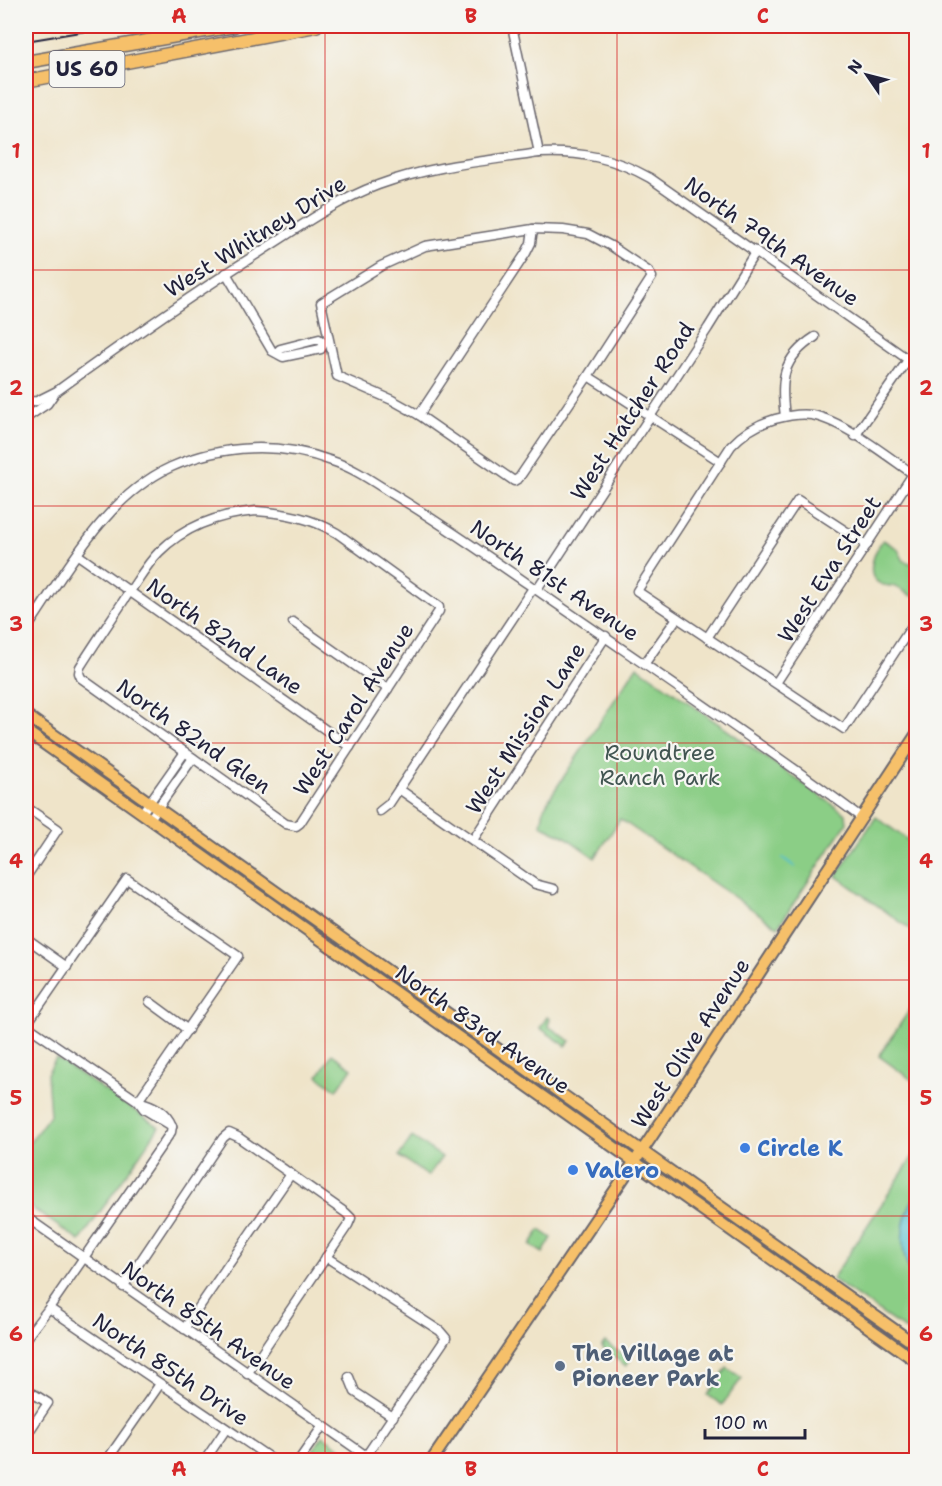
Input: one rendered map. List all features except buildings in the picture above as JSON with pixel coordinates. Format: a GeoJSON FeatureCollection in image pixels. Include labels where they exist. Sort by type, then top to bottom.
{"type":"FeatureCollection","features":[{"type":"Feature","properties":{"kind":"highway","name":"US 60"},"geometry":{"type":"LineString","coordinates":[[26,62],[234,26]]}},
{"type":"Feature","properties":{"kind":"highway","name":"US 60"},"geometry":{"type":"LineString","coordinates":[[26,81],[316,26]]}},
{"type":"Feature","properties":{"kind":"main road","name":"North 83rd Avenue"},"geometry":{"type":"LineString","coordinates":[[26,715],[916,1345]]}},
{"type":"Feature","properties":{"kind":"main road","name":"North 83rd Avenue"},"geometry":{"type":"LineString","coordinates":[[26,731],[916,1361]]}},
{"type":"Feature","properties":{"kind":"main road","name":"West Olive Avenue"},"geometry":{"type":"LineString","coordinates":[[432,1461],[636,1161],[916,735]]}},
{"type":"Feature","properties":{"kind":"main road"},"geometry":{"type":"LineString","coordinates":[[491,1059],[498,1049]]}},
{"type":"Feature","properties":{"kind":"main road"},"geometry":{"type":"LineString","coordinates":[[810,1285],[818,1275]]}},
{"type":"Feature","properties":{"kind":"street"},"geometry":{"type":"LineString","coordinates":[[512,26],[539,153]]}},
{"type":"Feature","properties":{"kind":"street","name":"West Whitney Drive"},"geometry":{"type":"LineString","coordinates":[[26,402],[37,401],[57,392],[174,307],[226,273],[331,207],[378,185],[425,171],[539,153],[572,153],[602,157]]}},
{"type":"Feature","properties":{"kind":"street","name":"North 79th Avenue"},"geometry":{"type":"LineString","coordinates":[[602,157],[629,167],[660,183],[912,362]]}},
{"type":"Feature","properties":{"kind":"street"},"geometry":{"type":"LineString","coordinates":[[419,415],[526,253],[531,243],[533,229]]}},
{"type":"Feature","properties":{"kind":"street"},"geometry":{"type":"LineString","coordinates":[[533,229],[563,230],[588,234],[621,252],[648,271],[652,278],[519,478],[514,481],[419,415],[392,400],[337,376],[327,342],[321,303],[381,266],[425,246],[533,229]]}},
{"type":"Feature","properties":{"kind":"street","name":"West Hatcher Road"},"geometry":{"type":"LineString","coordinates":[[380,811],[389,804],[535,588],[756,251]]}},
{"type":"Feature","properties":{"kind":"street"},"geometry":{"type":"LineString","coordinates":[[226,273],[269,346],[276,353],[283,357],[300,354],[321,349],[327,342]]}},
{"type":"Feature","properties":{"kind":"street"},"geometry":{"type":"LineString","coordinates":[[785,416],[782,394],[783,374],[793,356],[805,343],[815,337]]}},
{"type":"Feature","properties":{"kind":"street"},"geometry":{"type":"LineString","coordinates":[[855,436],[912,362]]}},
{"type":"Feature","properties":{"kind":"street"},"geometry":{"type":"LineString","coordinates":[[588,376],[721,462]]}},
{"type":"Feature","properties":{"kind":"street","name":"West Whitney Drive"},"geometry":{"type":"LineString","coordinates":[[26,418],[47,404],[57,392]]}},
{"type":"Feature","properties":{"kind":"street"},"geometry":{"type":"LineString","coordinates":[[915,475],[838,425],[810,415],[785,416],[765,422],[744,434],[732,446],[637,591],[844,729],[916,620]]}},
{"type":"Feature","properties":{"kind":"street","name":"North 81st Avenue"},"geometry":{"type":"LineString","coordinates":[[26,630],[107,515],[124,498],[156,475],[199,457],[227,450],[266,448],[299,452],[335,461],[367,477],[432,517],[645,663],[862,818]]}},
{"type":"Feature","properties":{"kind":"street","name":"West Eva Street"},"geometry":{"type":"LineString","coordinates":[[776,683],[915,475]]}},
{"type":"Feature","properties":{"kind":"street"},"geometry":{"type":"LineString","coordinates":[[707,638],[798,500],[867,545]]}},
{"type":"Feature","properties":{"kind":"street","name":"West Carol Avenue"},"geometry":{"type":"LineString","coordinates":[[130,591],[159,552],[187,531],[227,514],[284,513],[320,524],[337,533],[439,607],[439,612],[300,823],[292,825]]}},
{"type":"Feature","properties":{"kind":"street","name":"North 82nd Lane"},"geometry":{"type":"LineString","coordinates":[[78,555],[350,747]]}},
{"type":"Feature","properties":{"kind":"street","name":"North 82nd Glen"},"geometry":{"type":"LineString","coordinates":[[130,591],[80,667],[81,678],[286,824],[292,825]]}},
{"type":"Feature","properties":{"kind":"street"},"geometry":{"type":"LineString","coordinates":[[645,663],[677,618]]}},
{"type":"Feature","properties":{"kind":"street"},"geometry":{"type":"LineString","coordinates":[[293,622],[388,689]]}},
{"type":"Feature","properties":{"kind":"street","name":"West Mission Lane"},"geometry":{"type":"LineString","coordinates":[[473,840],[606,636]]}},
{"type":"Feature","properties":{"kind":"street"},"geometry":{"type":"LineString","coordinates":[[146,816],[185,752]]}},
{"type":"Feature","properties":{"kind":"street"},"geometry":{"type":"LineString","coordinates":[[153,805],[193,758]]}},
{"type":"Feature","properties":{"kind":"street"},"geometry":{"type":"LineString","coordinates":[[399,789],[535,884],[554,889]]}},
{"type":"Feature","properties":{"kind":"street"},"geometry":{"type":"LineString","coordinates":[[26,807],[58,829],[26,878]]}},
{"type":"Feature","properties":{"kind":"street"},"geometry":{"type":"LineString","coordinates":[[26,1338],[171,1132],[166,1115],[151,1104],[138,1101],[26,1025],[127,879],[238,956],[138,1101]]}},
{"type":"Feature","properties":{"kind":"street"},"geometry":{"type":"LineString","coordinates":[[26,938],[67,967]]}},
{"type":"Feature","properties":{"kind":"street"},"geometry":{"type":"LineString","coordinates":[[150,1002],[188,1030]]}},
{"type":"Feature","properties":{"kind":"street"},"geometry":{"type":"LineString","coordinates":[[123,1287],[223,1138],[229,1134],[238,1137],[291,1174],[351,1218],[247,1374]]}},
{"type":"Feature","properties":{"kind":"street"},"geometry":{"type":"LineString","coordinates":[[184,1329],[291,1174]]}},
{"type":"Feature","properties":{"kind":"street","name":"North 85th Avenue"},"geometry":{"type":"LineString","coordinates":[[26,1217],[369,1458]]}},
{"type":"Feature","properties":{"kind":"street"},"geometry":{"type":"LineString","coordinates":[[326,1257],[440,1331],[446,1338],[393,1417],[369,1458]]}},
{"type":"Feature","properties":{"kind":"street","name":"North 85th Drive"},"geometry":{"type":"LineString","coordinates":[[49,1308],[273,1461]]}},
{"type":"Feature","properties":{"kind":"street"},"geometry":{"type":"LineString","coordinates":[[349,1377],[356,1392],[393,1417]]}},
{"type":"Feature","properties":{"kind":"street"},"geometry":{"type":"LineString","coordinates":[[107,1461],[160,1383]]}},
{"type":"Feature","properties":{"kind":"street"},"geometry":{"type":"LineString","coordinates":[[26,1389],[48,1403],[26,1436]]}},
{"type":"Feature","properties":{"kind":"street"},"geometry":{"type":"LineString","coordinates":[[299,1461],[322,1427]]}},
{"type":"Feature","properties":{"kind":"street"},"geometry":{"type":"LineString","coordinates":[[205,1461],[226,1429]]}},
{"type":"Feature","properties":{"kind":"green space"},"geometry":{"type":"Polygon","coordinates":[[[883,540],[897,548],[904,561],[916,565],[915,596],[896,587],[881,584],[872,574],[872,562],[883,540]]]}},
{"type":"Feature","properties":{"kind":"green space","name":"Roundtree Ranch Park"},"geometry":{"type":"Polygon","coordinates":[[[637,666],[846,814],[847,823],[778,927],[620,819],[595,858],[564,836],[541,825],[544,808],[553,793],[637,666]]]}},
{"type":"Feature","properties":{"kind":"green space"},"geometry":{"type":"Polygon","coordinates":[[[876,817],[916,846],[916,933],[836,876],[876,817]]]}},
{"type":"Feature","properties":{"kind":"green space"},"geometry":{"type":"Polygon","coordinates":[[[916,1000],[916,1083],[879,1056],[916,1000]]]}},
{"type":"Feature","properties":{"kind":"green space"},"geometry":{"type":"Polygon","coordinates":[[[547,1017],[550,1019],[548,1026],[570,1041],[566,1046],[540,1028],[547,1017]]]}},
{"type":"Feature","properties":{"kind":"green space"},"geometry":{"type":"Polygon","coordinates":[[[332,1054],[352,1068],[337,1090],[318,1076],[332,1054]]]}},
{"type":"Feature","properties":{"kind":"green space"},"geometry":{"type":"Polygon","coordinates":[[[56,1058],[159,1127],[80,1241],[26,1204],[26,1147],[50,1115],[47,1074],[56,1058]]]}},
{"type":"Feature","properties":{"kind":"green space"},"geometry":{"type":"Polygon","coordinates":[[[412,1137],[442,1157],[428,1176],[399,1156],[412,1137]]]}},
{"type":"Feature","properties":{"kind":"green space"},"geometry":{"type":"Polygon","coordinates":[[[916,1152],[916,1337],[832,1279],[916,1152]]]}},
{"type":"Feature","properties":{"kind":"green space"},"geometry":{"type":"Polygon","coordinates":[[[540,1230],[552,1238],[543,1253],[530,1245],[540,1230]]]}},
{"type":"Feature","properties":{"kind":"green space"},"geometry":{"type":"Polygon","coordinates":[[[605,1342],[630,1360],[626,1366],[601,1347],[605,1342]]]}},
{"type":"Feature","properties":{"kind":"green space"},"geometry":{"type":"Polygon","coordinates":[[[727,1368],[742,1378],[722,1405],[708,1395],[727,1368]]]}},
{"type":"Feature","properties":{"kind":"green space"},"geometry":{"type":"Polygon","coordinates":[[[323,1436],[359,1460],[306,1460],[323,1436]]]}},
{"type":"Feature","properties":{"kind":"water"},"geometry":{"type":"Polygon","coordinates":[[[916,1195],[916,1282],[906,1261],[902,1238],[906,1216],[916,1195]]]}},
{"type":"Feature","properties":{"kind":"waterway"},"geometry":{"type":"LineString","coordinates":[[783,858],[795,867]]}},
{"type":"Feature","properties":{"kind":"railway"},"geometry":{"type":"LineString","coordinates":[[26,41],[116,26]]}},
{"type":"Feature","properties":{"kind":"place","name":"Circle K"},"geometry":{"type":"Point","coordinates":[745,1148]}},
{"type":"Feature","properties":{"kind":"place","name":"Valero"},"geometry":{"type":"Point","coordinates":[573,1170]}},
{"type":"Feature","properties":{"kind":"place","name":"The Village at Pioneer Park"},"geometry":{"type":"Point","coordinates":[560,1366]}}]}
